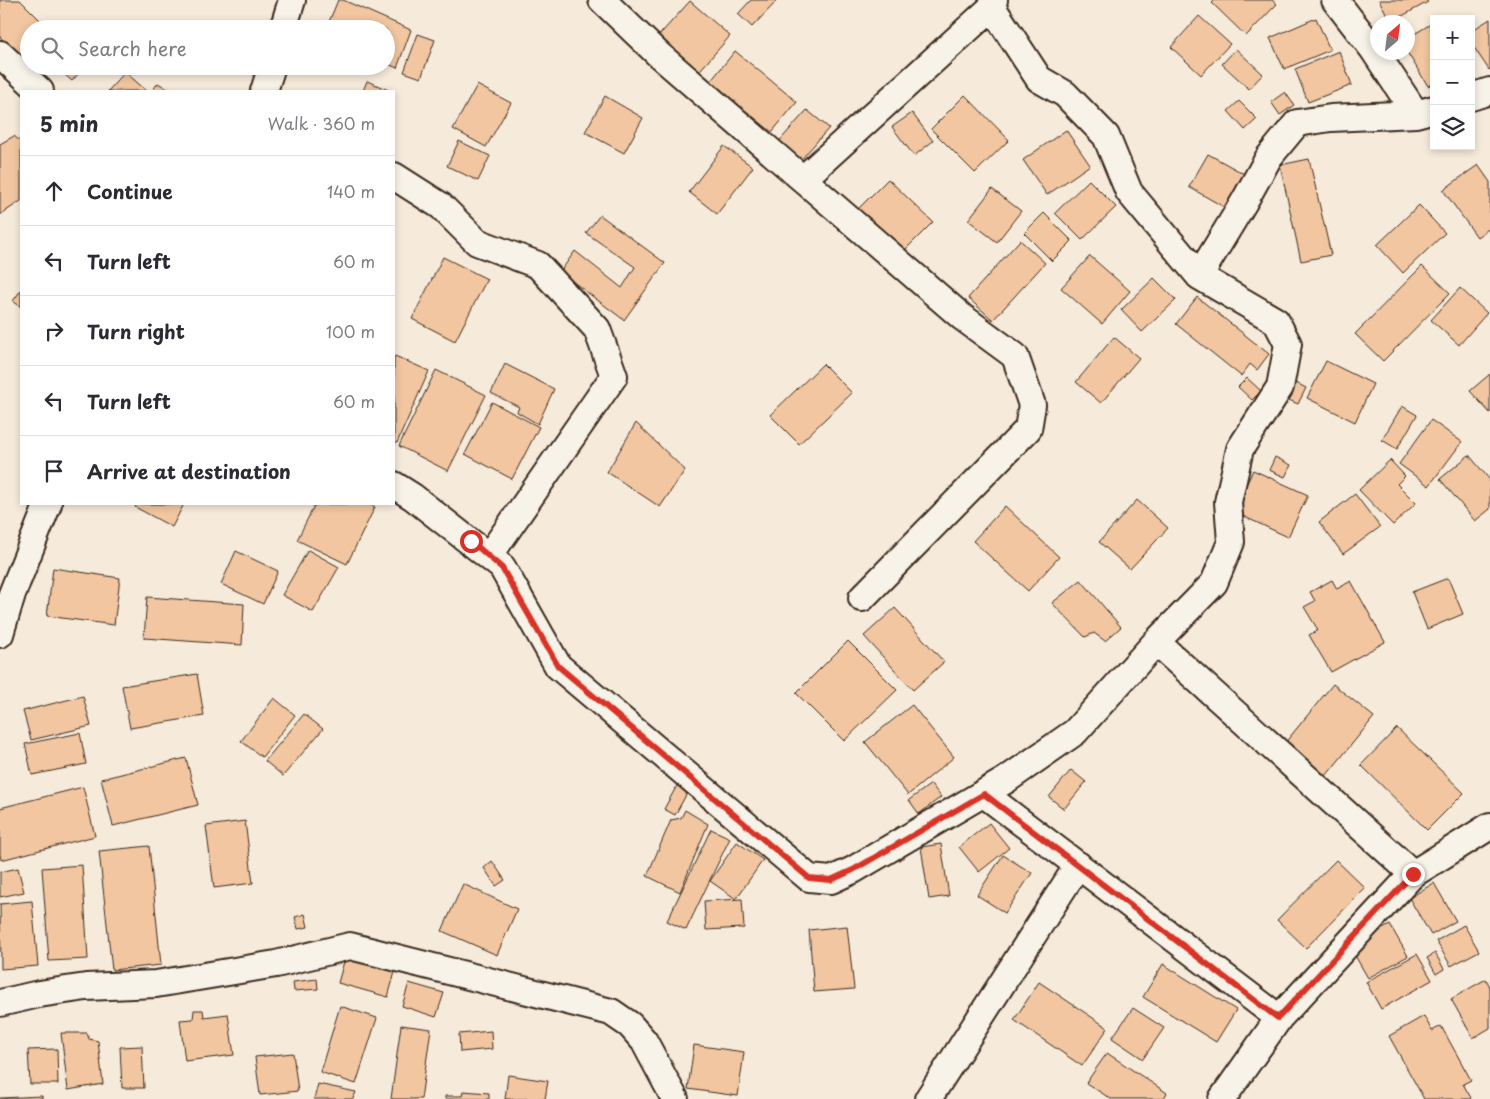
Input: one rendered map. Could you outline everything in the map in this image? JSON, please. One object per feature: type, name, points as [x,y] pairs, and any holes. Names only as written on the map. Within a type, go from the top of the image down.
[{"type":"street","points":[[286,20],[292,0]]},
{"type":"street","points":[[602,0],[658,54],[962,317],[1015,356],[1032,405],[1028,429],[862,598]]},
{"type":"street","points":[[1335,0],[1373,50],[1425,112]]},
{"type":"street","points":[[395,486],[414,496],[502,568],[558,666],[809,878],[831,880],[853,870],[984,794],[1075,732],[1156,642],[1214,583],[1231,542],[1228,502],[1240,449],[1280,387],[1288,344],[1276,320],[1199,276],[1129,192],[1106,136],[1064,94],[1039,79],[993,4],[803,179]]},
{"type":"street","points":[[0,54],[20,72]]},
{"type":"street","points":[[23,75],[39,90]]},
{"type":"street","points":[[264,90],[269,75]]},
{"type":"street","points":[[1475,96],[1490,91]]},
{"type":"street","points":[[1199,276],[1244,202],[1269,156],[1297,123],[1332,118],[1425,112]]},
{"type":"street","points":[[395,177],[441,206],[477,242],[538,264],[597,329],[614,376],[489,556]]},
{"type":"street","points":[[0,634],[12,594],[48,505]]},
{"type":"street","points":[[1156,642],[1413,874]]},
{"type":"street","points":[[984,794],[1278,1018]]},
{"type":"street","points":[[1222,1099],[1278,1018],[1413,874],[1490,826]]},
{"type":"street","points":[[928,1099],[1078,865]]},
{"type":"street","points":[[0,1004],[39,994],[86,987],[156,984],[175,981],[276,964],[350,946],[612,1012],[630,1025],[644,1041],[675,1099]]},
{"type":"building","points":[[0,0],[20,0],[40,20],[20,20],[20,57],[0,37]]},
{"type":"building","points":[[338,0],[343,0],[388,20],[330,20]]},
{"type":"building","points":[[751,0],[774,0],[776,2],[752,27],[738,14]]},
{"type":"building","points":[[1215,0],[1272,0],[1277,4],[1246,36],[1212,3]]},
{"type":"building","points":[[1379,0],[1426,0],[1428,2],[1404,15],[1387,15]]},
{"type":"building","points":[[690,1],[730,36],[695,76],[654,41]]},
{"type":"building","points":[[1199,16],[1230,44],[1201,75],[1171,47]]},
{"type":"building","points":[[1316,18],[1330,50],[1284,69],[1270,38]]},
{"type":"building","points":[[1490,19],[1489,70],[1475,49],[1475,28]]},
{"type":"building","points":[[395,23],[411,30],[397,68],[395,67]]},
{"type":"building","points":[[1430,24],[1430,85],[1428,86],[1412,60],[1415,60],[1415,34]]},
{"type":"building","points":[[418,34],[435,40],[421,78],[404,72]]},
{"type":"building","points":[[1236,49],[1263,74],[1249,89],[1222,64]]},
{"type":"building","points":[[735,51],[797,102],[772,132],[710,82]]},
{"type":"building","points":[[1339,51],[1352,85],[1308,102],[1295,69]]},
{"type":"building","points":[[65,75],[77,75],[72,81]]},
{"type":"building","points":[[122,75],[128,75],[146,90],[109,90]]},
{"type":"building","points":[[367,81],[389,90],[363,90]]},
{"type":"building","points":[[158,83],[169,90],[153,90]]},
{"type":"building","points":[[477,85],[511,103],[486,147],[453,129]]},
{"type":"building","points":[[1285,92],[1294,105],[1280,115],[1271,102]]},
{"type":"building","points":[[965,95],[1009,140],[975,173],[931,129]]},
{"type":"building","points":[[605,96],[643,118],[624,153],[585,132]]},
{"type":"building","points":[[1239,101],[1257,119],[1245,130],[1228,111]]},
{"type":"building","points":[[807,110],[829,128],[797,164],[775,146]]},
{"type":"building","points":[[912,113],[933,141],[914,156],[892,127]]},
{"type":"building","points":[[1066,130],[1090,165],[1047,195],[1023,160]]},
{"type":"building","points":[[14,136],[20,141],[20,202],[0,215],[0,144]]},
{"type":"building","points":[[459,141],[490,156],[478,181],[447,166]]},
{"type":"building","points":[[724,146],[753,167],[717,214],[689,192]]},
{"type":"building","points":[[1208,154],[1248,176],[1229,210],[1189,187]]},
{"type":"building","points":[[1309,159],[1331,255],[1301,261],[1280,165]]},
{"type":"building","points":[[1478,165],[1490,182],[1490,228],[1477,237],[1443,190]]},
{"type":"building","points":[[888,179],[933,222],[899,256],[854,213]]},
{"type":"building","points":[[1089,180],[1116,207],[1082,240],[1055,213]]},
{"type":"building","points":[[992,189],[1021,211],[997,242],[968,220]]},
{"type":"building","points":[[1419,205],[1445,233],[1403,273],[1377,245]]},
{"type":"building","points":[[1044,213],[1072,241],[1052,261],[1024,233]]},
{"type":"building","points":[[600,215],[665,263],[624,320],[560,272],[575,251],[622,288],[635,267],[586,233]]},
{"type":"building","points":[[1020,240],[1045,263],[993,320],[968,298]]},
{"type":"building","points":[[1090,256],[1130,291],[1102,324],[1061,288]]},
{"type":"building","points":[[443,257],[487,279],[455,341],[412,319]]},
{"type":"building","points":[[1422,266],[1450,293],[1383,361],[1355,334]]},
{"type":"building","points":[[1154,278],[1176,300],[1142,332],[1121,310]]},
{"type":"building","points":[[1460,288],[1487,313],[1459,345],[1431,320]]},
{"type":"building","points":[[20,291],[20,306],[13,301]]},
{"type":"building","points":[[1197,297],[1269,354],[1257,370],[1250,364],[1241,376],[1176,324]]},
{"type":"building","points":[[1114,337],[1139,358],[1101,403],[1076,382]]},
{"type":"building","points":[[395,356],[429,371],[397,443],[395,442]]},
{"type":"building","points":[[1326,361],[1373,384],[1355,422],[1307,398]]},
{"type":"building","points":[[505,364],[554,389],[538,424],[517,412],[519,407],[491,393]]},
{"type":"building","points":[[823,364],[852,393],[799,444],[770,415]]},
{"type":"building","points":[[436,370],[486,395],[448,471],[399,446]]},
{"type":"building","points":[[1490,374],[1490,413],[1470,391]]},
{"type":"building","points":[[1247,378],[1261,391],[1252,400],[1238,387]]},
{"type":"building","points":[[1290,380],[1306,388],[1298,404],[1282,397]]},
{"type":"building","points":[[492,402],[539,427],[512,479],[465,454]]},
{"type":"building","points":[[1402,406],[1417,415],[1397,449],[1382,440]]},
{"type":"building","points":[[1431,420],[1462,442],[1429,486],[1399,464]]},
{"type":"building","points":[[636,423],[685,470],[660,507],[607,472]]},
{"type":"building","points":[[1469,455],[1490,480],[1490,509],[1475,521],[1440,479]]},
{"type":"building","points":[[1275,457],[1291,465],[1285,477],[1269,470]]},
{"type":"building","points":[[1390,460],[1405,476],[1397,484],[1416,503],[1393,525],[1359,490]]},
{"type":"building","points":[[1253,470],[1308,495],[1288,537],[1234,512]]},
{"type":"building","points":[[1355,494],[1380,527],[1343,554],[1319,522]]},
{"type":"building","points":[[1137,500],[1168,528],[1130,569],[1099,542]]},
{"type":"building","points":[[136,505],[183,505],[172,527],[135,507]]},
{"type":"building","points":[[314,505],[371,505],[375,507],[347,564],[297,540]]},
{"type":"building","points":[[1005,506],[1059,557],[1028,591],[973,541]]},
{"type":"building","points":[[308,550],[339,567],[313,612],[282,595]]},
{"type":"building","points":[[236,551],[278,571],[263,604],[221,584]]},
{"type":"building","points":[[53,568],[120,578],[114,625],[47,616]]},
{"type":"building","points":[[1448,578],[1463,614],[1427,629],[1412,592]]},
{"type":"building","points":[[1081,580],[1121,627],[1105,641],[1094,633],[1085,637],[1052,603]]},
{"type":"building","points":[[1332,580],[1337,589],[1351,581],[1385,642],[1331,672],[1309,635],[1318,630],[1304,607],[1315,601],[1310,592]]},
{"type":"building","points":[[147,597],[244,604],[242,645],[144,638]]},
{"type":"building","points":[[895,608],[944,662],[913,690],[864,636]]},
{"type":"building","points":[[848,641],[897,690],[844,741],[796,693]]},
{"type":"building","points":[[197,674],[204,716],[130,728],[122,686]]},
{"type":"building","points":[[1333,684],[1374,717],[1321,782],[1280,749]]},
{"type":"building","points":[[83,696],[91,726],[31,740],[23,711]]},
{"type":"building","points":[[274,698],[295,715],[262,757],[241,741]]},
{"type":"building","points":[[912,705],[954,757],[908,795],[865,742]]},
{"type":"building","points":[[304,714],[323,729],[283,776],[265,761]]},
{"type":"building","points":[[1397,728],[1464,793],[1427,830],[1361,765]]},
{"type":"building","points":[[80,733],[86,764],[32,775],[25,744]]},
{"type":"building","points":[[186,758],[198,805],[113,826],[101,779]]},
{"type":"building","points":[[1071,770],[1086,782],[1064,809],[1049,797]]},
{"type":"building","points":[[680,780],[691,786],[675,815],[664,809]]},
{"type":"building","points":[[931,784],[941,797],[919,814],[909,800]]},
{"type":"building","points":[[83,787],[95,836],[1,860],[0,808]]},
{"type":"building","points":[[685,810],[708,824],[680,892],[647,876],[671,820],[681,818]]},
{"type":"building","points":[[245,821],[253,883],[214,888],[206,826]]},
{"type":"building","points":[[989,823],[1009,848],[979,872],[959,847]]},
{"type":"building","points":[[711,829],[730,838],[686,930],[667,921]]},
{"type":"building","points":[[737,842],[763,860],[736,899],[710,881]]},
{"type":"building","points":[[941,844],[949,896],[929,899],[921,847]]},
{"type":"building","points":[[149,846],[161,965],[112,970],[99,851]]},
{"type":"building","points":[[1003,855],[1032,873],[1005,913],[977,895]]},
{"type":"building","points":[[1336,860],[1365,888],[1306,948],[1277,920]]},
{"type":"building","points":[[492,861],[505,880],[496,886],[484,868]]},
{"type":"building","points":[[82,865],[88,959],[49,961],[42,868]]},
{"type":"building","points":[[18,868],[24,892],[0,897],[0,872]]},
{"type":"building","points":[[1434,883],[1456,921],[1431,935],[1409,898]]},
{"type":"building","points":[[463,884],[517,909],[497,955],[442,931]]},
{"type":"building","points":[[742,899],[744,928],[706,930],[704,901]]},
{"type":"building","points":[[32,901],[38,966],[1,969],[0,904]]},
{"type":"building","points":[[305,914],[308,927],[298,929],[295,917]]},
{"type":"building","points":[[1390,925],[1408,956],[1368,978],[1350,947]]},
{"type":"building","points":[[1464,925],[1479,951],[1451,966],[1436,941]]},
{"type":"building","points":[[847,926],[854,989],[814,992],[809,930]]},
{"type":"building","points":[[1435,953],[1444,969],[1436,974],[1427,958]]},
{"type":"building","points":[[1417,954],[1432,980],[1381,1009],[1366,982]]},
{"type":"building","points":[[345,958],[395,972],[388,997],[338,983]]},
{"type":"building","points":[[1163,964],[1236,1010],[1216,1042],[1143,997]]},
{"type":"building","points":[[317,979],[318,989],[294,991],[293,982]]},
{"type":"building","points":[[1486,979],[1490,987],[1490,1028],[1473,1038],[1451,999]]},
{"type":"building","points":[[1039,982],[1108,1028],[1082,1066],[1014,1020]]},
{"type":"building","points":[[409,983],[444,993],[436,1017],[402,1006]]},
{"type":"building","points":[[340,1006],[377,1018],[356,1084],[320,1072]]},
{"type":"building","points":[[1133,1008],[1164,1028],[1143,1059],[1112,1038]]},
{"type":"building","points":[[194,1010],[203,1010],[204,1017],[228,1014],[234,1055],[185,1061],[180,1020],[193,1019]]},
{"type":"building","points":[[1424,1016],[1432,1031],[1441,1026],[1471,1080],[1463,1084],[1470,1099],[1424,1099],[1389,1036]]},
{"type":"building","points":[[401,1025],[431,1029],[421,1099],[391,1099]]},
{"type":"building","points":[[491,1031],[492,1049],[460,1052],[459,1034]]},
{"type":"building","points":[[61,1033],[87,1033],[89,1039],[98,1041],[103,1084],[68,1090]]},
{"type":"building","points":[[694,1045],[744,1052],[738,1096],[688,1089]]},
{"type":"building","points":[[142,1046],[144,1088],[122,1088],[120,1047]]},
{"type":"building","points":[[57,1049],[58,1084],[30,1084],[28,1050]]},
{"type":"building","points":[[293,1053],[298,1091],[260,1095],[255,1057]]},
{"type":"building","points":[[1107,1053],[1167,1093],[1163,1099],[1111,1099],[1086,1083]]},
{"type":"building","points":[[508,1075],[548,1081],[545,1099],[505,1099]]},
{"type":"building","points":[[318,1084],[356,1092],[353,1099],[314,1099]]},
{"type":"building","points":[[463,1091],[489,1093],[489,1099],[445,1099],[445,1096],[462,1096]]},
{"type":"building","points":[[42,1096],[42,1099],[0,1099],[0,1098]]},
{"type":"route","points":[[471,541],[502,568],[558,666],[809,878],[831,880],[853,870],[984,794],[1278,1018],[1413,874]]}]
